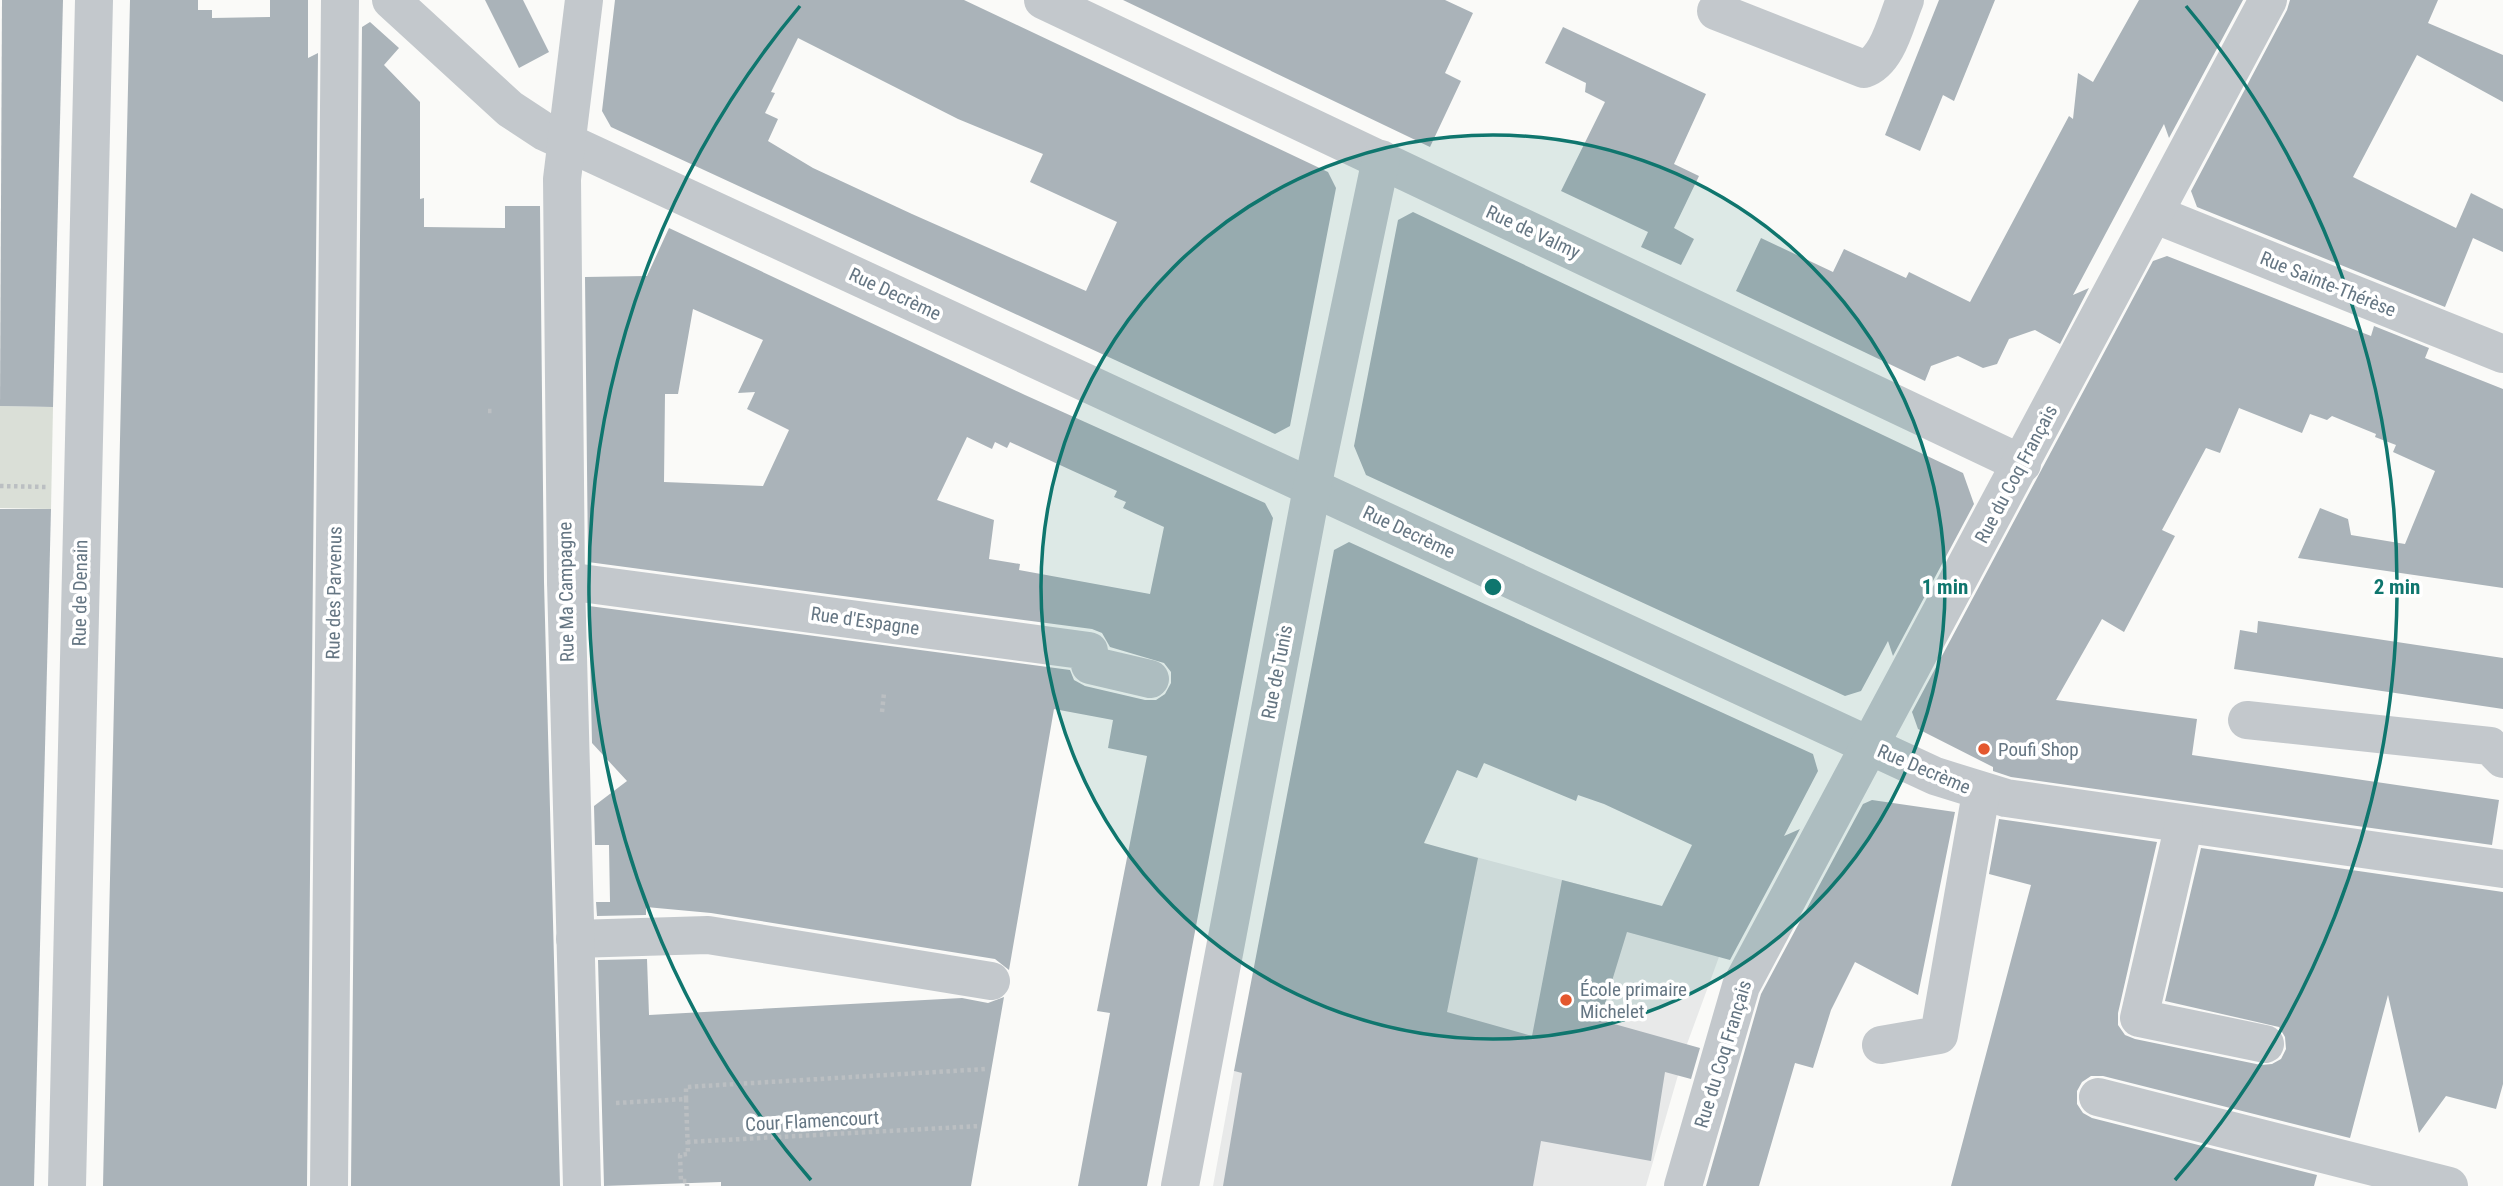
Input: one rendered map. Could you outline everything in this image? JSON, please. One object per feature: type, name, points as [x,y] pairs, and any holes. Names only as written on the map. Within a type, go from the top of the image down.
[{"type":"street","name":"Rue de Denain","points":[[67,1186],[94,0]]},
{"type":"street","name":"Rue des Parvenus","points":[[329,1186],[340,0]]},
{"type":"street","name":"Rue Decrème","points":[[391,0],[510,109],[545,132],[1935,776],[1981,793],[2503,869]]},
{"type":"street","name":"Rue Ma Campagne","points":[[583,1186],[566,582],[562,179],[584,0]]},
{"type":"street","name":"Rue de Valmy","points":[[1043,0],[2022,464]]},
{"type":"street","points":[[1716,11],[1864,69],[1871,66],[1884,52],[1905,0]]},
{"type":"street","name":"Rue du Coq Français","points":[[1682,1186],[1737,995],[2268,0]]},
{"type":"street","name":"Rue de Tunis","points":[[1180,1186],[1312,488],[1381,159]]},
{"type":"street","name":"Rue Sainte-Thérèse","points":[[2154,214],[2502,350]]},
{"type":"street","name":"Rue d'Espagne","points":[[566,582],[1089,651],[1090,665],[1150,678]]},
{"type":"street","points":[[2247,720],[2490,746],[2503,759]]},
{"type":"street","points":[[1881,1045],[1938,1035],[1981,793]]},
{"type":"street","points":[[2184,824],[2139,1018],[2265,1044]]},
{"type":"street","points":[[575,939],[708,934],[991,981]]},
{"type":"street","points":[[2098,1097],[2338,1172],[2449,1186]]},
{"type":"path","points":[[488,411],[495,411]]},
{"type":"path","points":[[882,712],[884,693]]},
{"type":"path","points":[[687,1186],[687,1181],[681,1181],[680,1154],[688,1154],[686,1087],[986,1069]]},
{"type":"path","points":[[580,1105],[686,1099]]},
{"type":"path","name":"Cour Flamencourt","points":[[687,1142],[980,1126]]},
{"type":"shaded area","points":[[0,406],[53,407],[51,509],[0,508]]},
{"type":"shaded area","name":"École primaire Michelet","points":[[1457,852],[1735,926],[1719,957],[1687,1044],[1646,1186],[1213,1186],[1234,1071],[1410,1103]]},
{"type":"building","points":[[2,0],[63,0],[53,407],[0,406]]},
{"type":"building","points":[[130,0],[198,0],[198,10],[212,10],[212,18],[270,17],[270,0],[308,0],[308,58],[318,53],[307,1186],[103,1186]]},
{"type":"building","points":[[485,0],[523,0],[549,52],[519,68]]},
{"type":"building","points":[[615,0],[964,0],[1328,172],[1336,188],[1290,426],[1275,434],[611,127],[602,111]],"holes":[[[798,38],[958,119],[1043,154],[1030,182],[1117,222],[1086,291],[813,168],[768,141],[778,119],[765,113],[775,93],[771,92]]]},
{"type":"building","points":[[1123,0],[1445,0],[1473,13],[1445,73],[1461,81],[1430,147]]},
{"type":"building","points":[[1939,0],[1995,0],[1954,101],[1943,95],[1920,151],[1885,135]]},
{"type":"building","points":[[2139,0],[2243,0],[2169,138],[2164,124],[2073,295],[2089,288],[2060,344],[2035,330],[2009,339],[1997,364],[1983,368],[1958,356],[1931,366],[1925,381],[1736,291],[1761,238],[1833,272],[1844,249],[1906,278],[1909,272],[1970,302],[2069,116],[2073,119],[2078,73],[2093,82]]},
{"type":"building","points":[[2290,0],[2438,0],[2428,23],[2503,55],[2503,102],[2417,55],[2353,177],[2456,228],[2471,193],[2503,209],[2503,252],[2473,238],[2445,307],[2197,207],[2191,191]]},
{"type":"building","points":[[370,22],[399,48],[384,65],[420,102],[420,199],[424,198],[424,227],[505,228],[505,206],[540,206],[544,582],[560,1186],[351,1186],[362,27]]},
{"type":"building","points":[[1563,27],[1706,94],[1674,164],[1699,176],[1674,228],[1694,239],[1681,265],[1641,247],[1648,232],[1561,191],[1605,102],[1585,92],[1586,83],[1545,63]]},
{"type":"building","points":[[1413,212],[1963,473],[1974,504],[1893,656],[1888,641],[1861,691],[1845,696],[1366,475],[1354,446],[1398,220]]},
{"type":"building","points":[[669,228],[1025,395],[1265,503],[1273,518],[1147,1186],[1078,1186],[1110,1013],[1097,1011],[1147,756],[1108,748],[1113,720],[1054,709],[1009,970],[995,959],[711,913],[646,907],[646,915],[597,916],[596,902],[610,902],[609,845],[595,845],[594,806],[627,781],[592,743],[589,606],[1070,670],[1074,680],[1085,686],[1145,700],[1156,700],[1165,694],[1171,683],[1171,672],[1164,663],[1110,647],[1102,633],[1092,629],[588,562],[585,277],[647,276]],"holes":[[[693,309],[763,340],[738,393],[755,392],[747,409],[789,430],[763,486],[664,482],[665,394],[678,394]],[[967,437],[992,449],[995,442],[1007,448],[1010,442],[1117,491],[1114,497],[1126,502],[1123,508],[1164,527],[1150,594],[1019,570],[1020,564],[989,559],[994,520],[937,500]]]},
{"type":"building","points":[[2167,256],[2371,336],[2374,326],[2429,348],[2425,358],[2503,389],[2503,588],[2298,558],[2320,508],[2348,519],[2351,535],[2405,544],[2435,471],[2393,452],[2396,445],[2375,437],[2376,434],[2332,416],[2327,420],[2310,414],[2302,433],[2239,408],[2220,453],[2206,448],[2162,530],[2175,536],[2124,632],[2102,619],[2056,700],[2197,719],[2192,755],[2499,800],[2492,845],[2011,777],[1993,771],[1993,767],[1918,729],[1912,712],[2153,261]]},
{"type":"building","points":[[0,509],[51,509],[34,1186],[0,1186]]},
{"type":"building","points":[[1349,542],[1813,754],[1818,771],[1784,836],[1800,829],[1730,960],[1627,932],[1600,1020],[1700,1048],[1691,1079],[1665,1072],[1651,1161],[1541,1141],[1533,1186],[1223,1186],[1242,1073],[1234,1071],[1334,550]],"holes":[[[1484,763],[1576,801],[1578,795],[1604,804],[1692,845],[1662,906],[1562,880],[1532,1036],[1447,1012],[1478,858],[1424,843],[1457,770],[1477,778]]]},
{"type":"building","points":[[2258,621],[2503,658],[2503,709],[2234,669],[2240,630],[2257,633]]},
{"type":"building","points":[[1872,800],[1955,812],[1918,995],[1855,962],[1831,1010],[1813,1068],[1795,1063],[1759,1186],[1706,1186],[1761,994],[1863,804]]},
{"type":"building","points":[[1999,819],[2157,842],[2118,1013],[2118,1025],[2125,1035],[2135,1039],[2261,1065],[2272,1064],[2281,1059],[2286,1049],[2285,1037],[2279,1027],[2165,1001],[2201,848],[2503,892],[2503,1084],[2496,1109],[2446,1096],[2419,1133],[2388,995],[2350,1138],[2103,1076],[2091,1076],[2082,1082],[2077,1091],[2077,1104],[2083,1113],[2092,1118],[2317,1175],[2314,1186],[1951,1186],[2031,885],[1989,874]]},
{"type":"building","points":[[647,959],[649,1015],[962,998],[988,1003],[1004,997],[971,1186],[721,1186],[721,1182],[604,1186],[598,960]]},
{"type":"place","name":"Poufi Shop","points":[[1984,749]]},
{"type":"place","name":"École primaire Michelet","points":[[1566,1000]]}]
